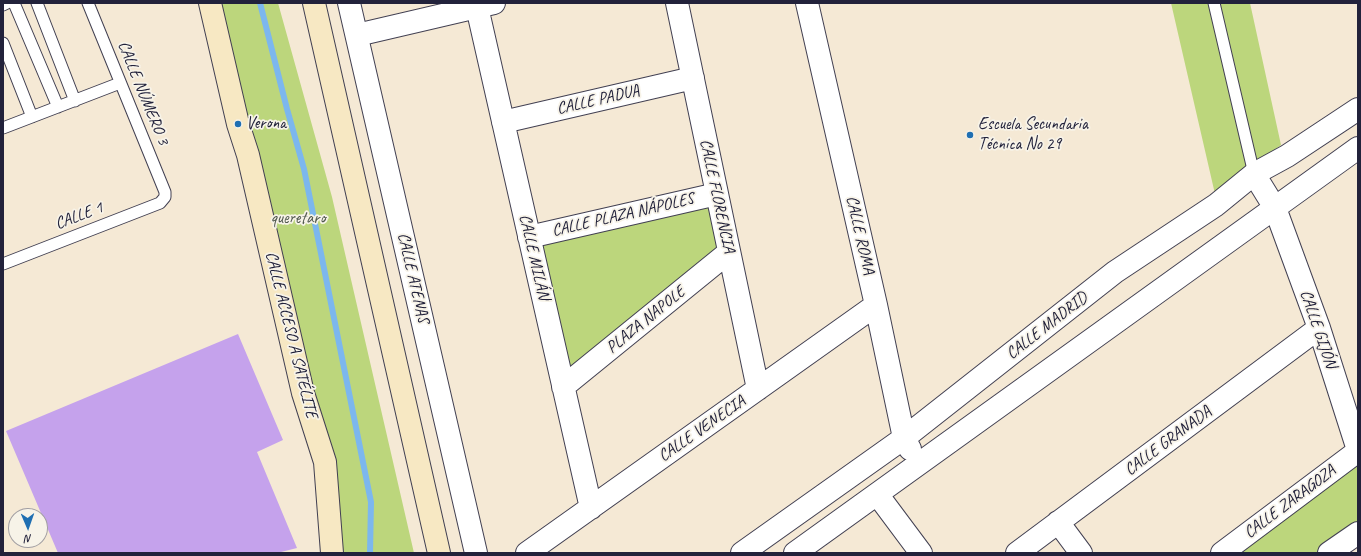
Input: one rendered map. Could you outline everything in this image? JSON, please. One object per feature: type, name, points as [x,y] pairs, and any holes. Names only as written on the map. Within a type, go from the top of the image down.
[{"type":"main road","name":"CALLE ACCESO A SATÉLITE","points":[[210,3],[238,124],[248,156],[303,393],[325,462],[332,553]]},
{"type":"main road","points":[[314,3],[440,553]]},
{"type":"street","name":"CALLE ATENAS","points":[[349,3],[476,553]]},
{"type":"street","name":"CALLE FLORENCIA","points":[[677,3],[758,389]]},
{"type":"street","name":"CALLE ROMA","points":[[807,3],[876,305],[904,438],[918,464]]},
{"type":"street","points":[[357,35],[485,5]]},
{"type":"street","name":"CALLE MILÁN","points":[[485,5],[503,122],[591,508]]},
{"type":"street","name":"CALLE PADUA","points":[[503,122],[693,78]]},
{"type":"street","name":"CALLE MADRID","points":[[742,553],[904,438],[1115,272],[1216,205],[1254,174],[1287,156],[1358,109]]},
{"type":"street","name":"CALLE MADRID","points":[[795,553],[1358,148]]},
{"type":"street","name":"CALLE GIJÓN","points":[[1254,174],[1275,208],[1319,328],[1358,450]]},
{"type":"street","name":"CALLE PLAZA NÁPOLES","points":[[529,236],[717,194]]},
{"type":"street","name":"PLAZA NAPOLE","points":[[563,387],[729,252]]},
{"type":"street","name":"CALLE VENECIA","points":[[528,553],[876,305]]},
{"type":"street","name":"CALLE GRANADA","points":[[1016,553],[1319,328]]},
{"type":"street","name":"CALLE ZARAGOZA","points":[[1222,553],[1358,450]]},
{"type":"street","points":[[877,494],[921,553]]},
{"type":"street","points":[[1058,522],[1081,553]]},
{"type":"street","points":[[1329,553],[1358,533]]},
{"type":"lane","points":[[3,5],[7,3]]},
{"type":"lane","points":[[14,3],[58,107]]},
{"type":"lane","points":[[37,3],[75,101]]},
{"type":"lane","name":"CALLE NÚMERO 3","points":[[88,3],[165,192],[165,197]]},
{"type":"lane","points":[[1214,3],[1254,174]]},
{"type":"lane","points":[[3,44],[32,117]]},
{"type":"lane","points":[[3,128],[120,83]]},
{"type":"lane","name":"CALLE 1","points":[[3,264],[160,203],[165,197]]},
{"type":"green space","name":"queretaro","points":[[210,3],[278,3],[332,197],[414,553],[326,553],[330,524]]},
{"type":"green space","points":[[1171,3],[1250,3],[1281,145],[1215,194]]},
{"type":"green space","points":[[717,194],[729,252],[563,387],[529,237]]},
{"type":"green space","points":[[1358,456],[1358,530],[1325,553],[1223,553]]},
{"type":"building","points":[[238,334],[283,440],[257,452],[297,548],[277,553],[58,553],[48,530],[48,508],[39,508],[6,431]]},
{"type":"waterway","points":[[260,3],[304,169],[371,502],[370,553]]},
{"type":"place","name":"Verona","points":[[238,124]]},
{"type":"place","name":"Escuela Secundaria Técnica No 29","points":[[970,135]]}]
